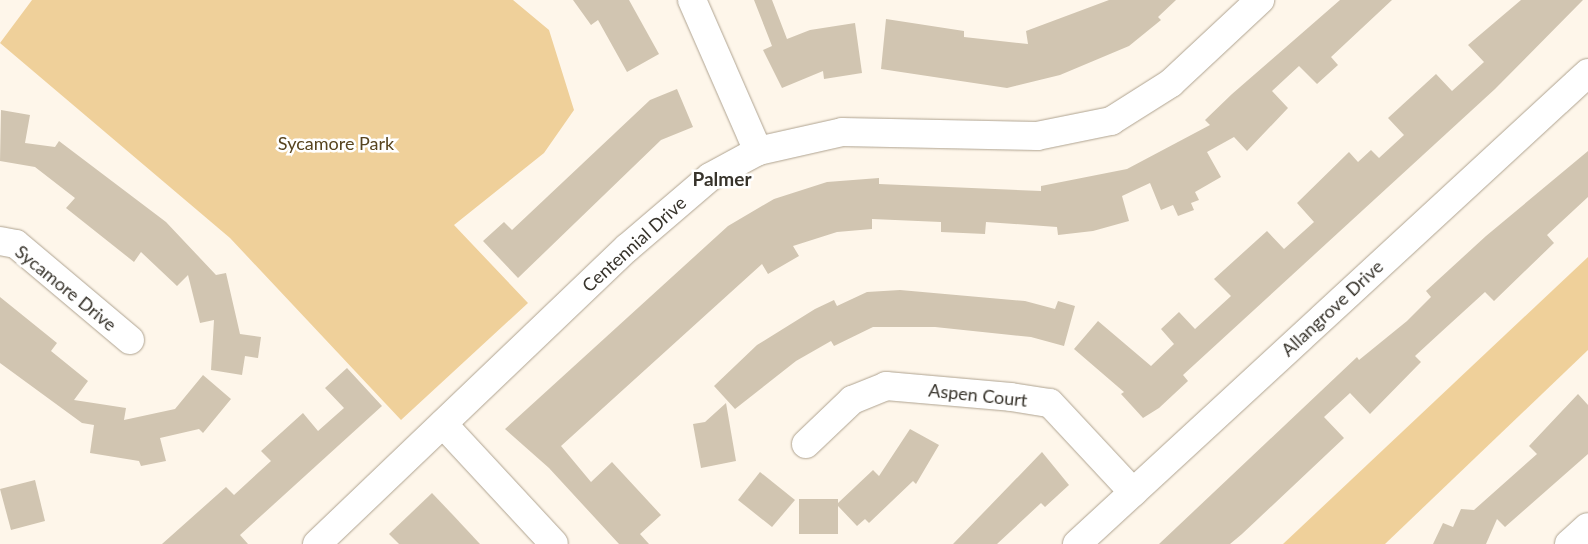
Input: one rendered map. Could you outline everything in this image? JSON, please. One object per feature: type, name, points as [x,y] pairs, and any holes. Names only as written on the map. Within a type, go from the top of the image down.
[{"type":"street","points":[[692,0],[758,151]]},
{"type":"street","name":"Centennial Drive","points":[[317,544],[626,248],[710,177],[758,151],[842,132],[1037,136],[1111,121],[1171,83],[1260,0]]},
{"type":"street","name":"Allangrove Drive","points":[[1077,544],[1588,73]]},
{"type":"street","name":"Sycamore Drive","points":[[0,241],[16,244],[130,340]]},
{"type":"street","name":"Aspen Court","points":[[806,444],[852,400],[886,386],[1011,397],[1050,403],[1133,492]]},
{"type":"street","points":[[443,424],[554,544]]},
{"type":"street","points":[[1569,544],[1588,527]]},
{"type":"green space","name":"Sycamore Park","points":[[32,0],[513,0],[549,30],[574,110],[544,153],[454,225],[528,303],[401,420],[230,238],[0,43]]},
{"type":"green space","points":[[1588,257],[1588,350],[1385,544],[1283,544]]},
{"type":"building","points":[[573,0],[629,0],[659,54],[627,72],[598,20],[591,25]]},
{"type":"building","points":[[754,0],[772,0],[787,39],[810,30],[855,23],[862,73],[824,79],[823,71],[782,88],[763,50],[772,46]]},
{"type":"building","points":[[1109,0],[1176,0],[1158,17],[1161,20],[1129,46],[1060,75],[1007,88],[881,69],[886,19],[964,31],[964,37],[1028,44],[1026,31]]},
{"type":"building","points":[[1340,0],[1392,0],[1331,57],[1338,65],[1317,84],[1299,66],[1272,91],[1288,108],[1247,151],[1234,137],[1207,152],[1221,177],[1195,192],[1199,200],[1191,203],[1194,210],[1178,216],[1173,205],[1161,210],[1150,183],[1122,196],[1129,221],[1093,231],[1058,235],[1057,227],[986,222],[985,234],[941,232],[941,222],[872,219],[872,229],[837,232],[793,246],[799,256],[768,274],[762,264],[561,446],[591,482],[612,462],[661,515],[640,534],[649,544],[619,544],[549,468],[505,429],[728,226],[774,199],[827,182],[879,178],[879,184],[1041,191],[1041,186],[1127,169],[1210,125],[1205,120],[1232,94]]},
{"type":"building","points":[[1521,0],[1583,0],[1495,89],[1183,375],[1188,381],[1159,408],[1143,418],[1121,394],[1124,392],[1074,349],[1098,321],[1151,366],[1174,344],[1161,329],[1179,312],[1195,329],[1231,296],[1214,279],[1267,231],[1284,249],[1314,222],[1297,203],[1349,152],[1358,162],[1371,150],[1379,158],[1404,135],[1388,118],[1436,74],[1452,91],[1484,62],[1468,45]]},
{"type":"building","points":[[677,89],[693,127],[661,140],[518,278],[483,241],[504,222],[512,230],[650,100]]},
{"type":"building","points":[[1,110],[30,115],[25,143],[55,147],[59,141],[166,222],[216,275],[226,273],[240,334],[261,337],[258,358],[245,356],[242,375],[211,370],[214,320],[200,323],[188,275],[177,286],[141,252],[134,262],[66,208],[75,198],[35,167],[0,161]]},
{"type":"building","points":[[1588,151],[1588,197],[1547,235],[1554,243],[1494,301],[1485,292],[1415,356],[1421,362],[1370,414],[1350,393],[1324,417],[1344,438],[1242,534],[1230,544],[1159,544],[1357,357],[1359,360],[1407,321],[1431,297],[1426,291],[1486,236]]},
{"type":"building","points":[[900,290],[1025,301],[1055,309],[1058,301],[1075,306],[1064,346],[1031,337],[935,327],[873,327],[834,346],[831,341],[796,361],[735,409],[714,386],[757,345],[815,309],[834,300],[837,306],[867,292]]},
{"type":"building","points":[[0,297],[57,343],[51,351],[88,381],[74,400],[126,408],[124,420],[175,409],[203,375],[231,399],[203,433],[199,429],[160,438],[166,461],[141,466],[139,461],[90,453],[94,425],[82,423],[0,363]]},
{"type":"building","points":[[347,368],[382,406],[240,535],[248,544],[162,544],[226,487],[234,495],[271,461],[261,451],[303,413],[318,431],[344,408],[325,388]]},
{"type":"building","points":[[1578,394],[1588,405],[1588,454],[1505,527],[1497,519],[1486,544],[1433,544],[1443,523],[1453,527],[1461,509],[1474,510],[1537,454],[1529,446]]},
{"type":"building","points":[[726,403],[736,461],[701,468],[693,424],[705,422]]},
{"type":"building","points":[[910,429],[939,445],[916,484],[913,481],[869,523],[865,519],[857,526],[838,506],[838,534],[799,534],[799,499],[838,499],[838,503],[873,470],[879,476]]},
{"type":"building","points":[[1042,452],[1069,485],[1045,507],[1041,503],[997,544],[953,544]]},
{"type":"building","points":[[760,472],[795,500],[772,527],[738,500]]},
{"type":"building","points":[[35,480],[45,521],[11,530],[0,489]]},
{"type":"building","points":[[432,493],[480,544],[399,544],[389,534]]},
{"type":"district","name":"Palmer","points":[[722,179]]}]
